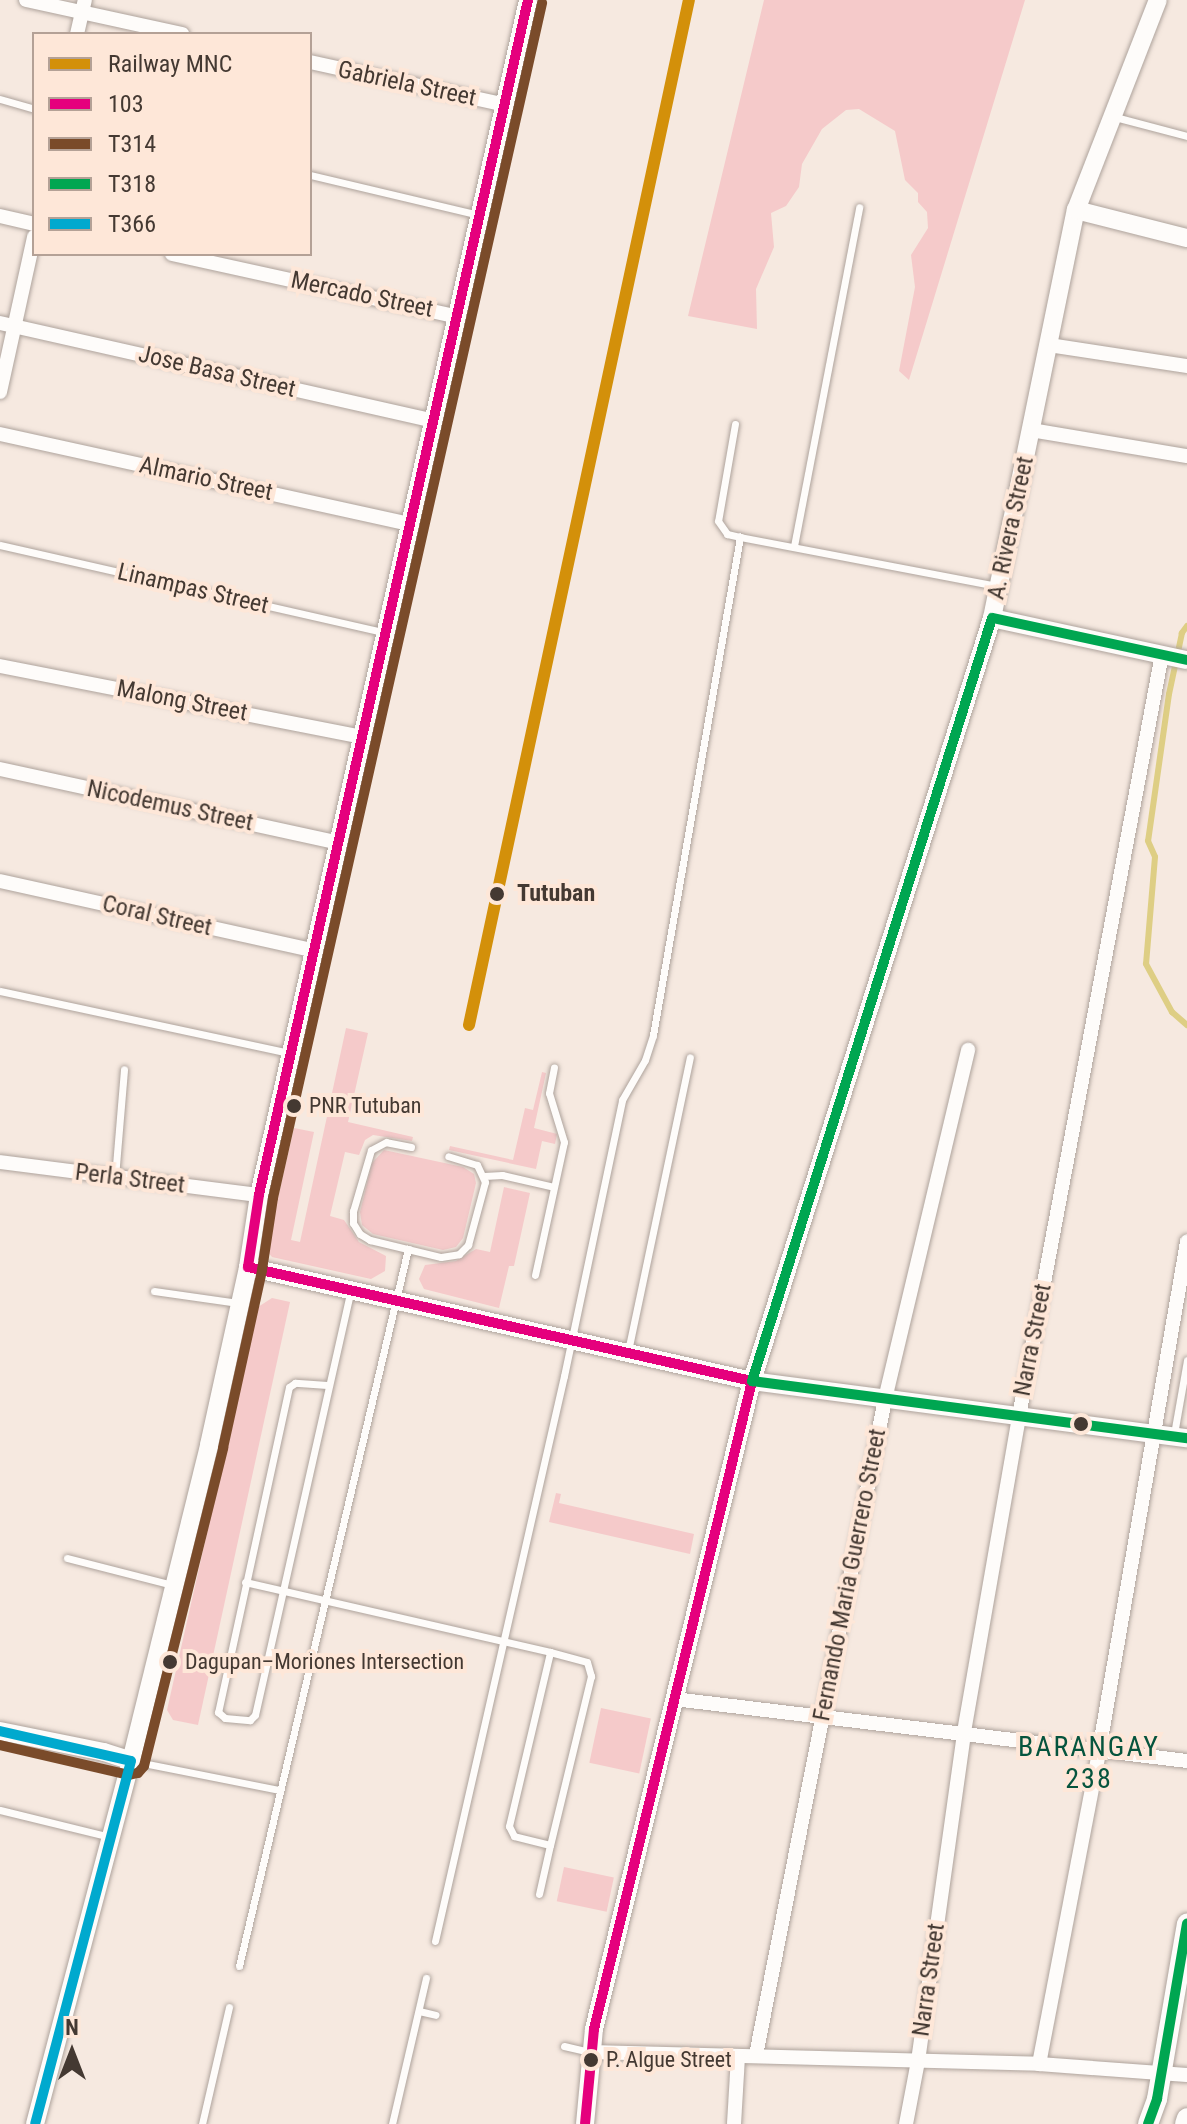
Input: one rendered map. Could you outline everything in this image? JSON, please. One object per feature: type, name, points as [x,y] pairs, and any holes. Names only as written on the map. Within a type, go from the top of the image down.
[{"type":"main road","points":[[1148,2124],[1161,2074],[1187,1924]]},
{"type":"main road","points":[[1185,2124],[1187,2118]]},
{"type":"street","points":[[26,0],[83,6],[175,32]]},
{"type":"street","points":[[35,2124],[131,1761],[240,1303],[259,1195],[528,0]]},
{"type":"street","name":"A. Rivera Street","points":[[585,2124],[590,2052],[752,1381],[992,618],[1076,210],[1158,0]]},
{"type":"street","points":[[77,32],[83,6]]},
{"type":"street","name":"Gabriela Street","points":[[312,62],[505,105]]},
{"type":"street","points":[[1076,210],[1187,238]]},
{"type":"street","points":[[0,216],[32,224]]},
{"type":"street","points":[[0,392],[7,324],[32,243]]},
{"type":"street","name":"Mercado Street","points":[[181,256],[458,317]]},
{"type":"street","name":"Jose Basa Street","points":[[7,324],[435,421]]},
{"type":"street","points":[[1049,345],[1187,366]]},
{"type":"street","points":[[1031,430],[1187,456]]},
{"type":"street","name":"Almario Street","points":[[0,434],[411,524]]},
{"type":"street","points":[[992,618],[1174,657]]},
{"type":"street","name":"Narra Street","points":[[906,2124],[918,2061],[964,1732],[1019,1416],[1174,657]]},
{"type":"street","name":"Malong Street","points":[[0,666],[363,737]]},
{"type":"street","name":"Nicodemus Street","points":[[0,769],[339,843]]},
{"type":"street","name":"Coral Street","points":[[0,881],[315,951]]},
{"type":"street","name":"Fernando Maria Guerrero Street","points":[[756,2055],[885,1399],[968,1050]]},
{"type":"street","name":"Perla Street","points":[[0,1162],[259,1195]]},
{"type":"street","points":[[1039,2064],[1099,1751],[1172,1436],[1187,1242]]},
{"type":"street","points":[[248,1267],[752,1381],[1172,1436]]},
{"type":"street","points":[[674,1699],[1187,1761]]},
{"type":"street","points":[[0,1731],[104,1752],[131,1761]]},
{"type":"street","points":[[590,2052],[1039,2064],[1187,2075]]},
{"type":"street","points":[[734,2124],[738,2057]]},
{"type":"lane","points":[[0,99],[32,108]]},
{"type":"lane","points":[[1113,116],[1187,136]]},
{"type":"lane","points":[[312,175],[481,216]]},
{"type":"lane","points":[[794,546],[859,207]]},
{"type":"lane","points":[[735,424],[718,521],[727,534],[999,587]]},
{"type":"lane","points":[[435,1941],[572,1340],[622,1100],[645,1060],[653,1035],[740,537]]},
{"type":"lane","name":"Linampas Street","points":[[0,545],[387,632]]},
{"type":"lane","points":[[0,991],[291,1053]]},
{"type":"lane","points":[[628,1353],[690,1057]]},
{"type":"lane","points":[[535,1275],[564,1142],[549,1093],[554,1067]]},
{"type":"lane","points":[[115,1179],[124,1069]]},
{"type":"lane","points":[[411,1147],[386,1142],[371,1150],[352,1217],[356,1229],[364,1237],[441,1257],[453,1256],[464,1250],[470,1239],[484,1176]]},
{"type":"lane","points":[[448,1156],[472,1162],[484,1176]]},
{"type":"lane","points":[[484,1176],[502,1175],[554,1187]]},
{"type":"lane","points":[[239,1966],[408,1249]]},
{"type":"lane","points":[[327,1385],[295,1383],[289,1387],[218,1712],[225,1718],[250,1720],[255,1715],[350,1290]]},
{"type":"lane","points":[[154,1291],[240,1303]]},
{"type":"lane","points":[[1172,1436],[1182,1410],[1187,1360]]},
{"type":"lane","points":[[67,1558],[174,1585]]},
{"type":"lane","points":[[245,1582],[584,1660],[591,1671],[539,1894]]},
{"type":"lane","points":[[550,1652],[509,1826],[514,1836],[550,1845]]},
{"type":"lane","points":[[131,1761],[280,1790]]},
{"type":"lane","points":[[0,1810],[111,1837]]},
{"type":"lane","points":[[392,2124],[426,1978]]},
{"type":"lane","points":[[202,2124],[229,2007]]},
{"type":"lane","points":[[419,2011],[436,2015]]},
{"type":"lane","points":[[564,2046],[590,2052]]},
{"type":"shaded area","points":[[764,0],[1025,0],[909,380],[899,371],[915,287],[911,255],[928,228],[927,212],[918,202],[918,193],[905,180],[895,131],[859,109],[846,110],[822,129],[802,164],[799,187],[786,206],[771,213],[774,247],[756,289],[757,329],[688,316]]},
{"type":"shaded area","points":[[346,1028],[368,1033],[348,1122],[413,1137],[412,1141],[373,1135],[365,1140],[359,1155],[345,1152],[330,1216],[344,1220],[359,1242],[386,1256],[385,1271],[371,1279],[272,1257],[266,1250],[294,1128],[314,1132],[291,1240],[300,1242]]},
{"type":"shaded area","points":[[542,1072],[546,1073],[534,1128],[557,1134],[555,1144],[542,1141],[536,1169],[449,1150],[450,1146],[513,1160],[525,1108],[533,1110]]},
{"type":"shaded area","points":[[384,1150],[463,1167],[474,1174],[476,1183],[463,1238],[456,1247],[443,1250],[373,1234],[362,1225],[360,1212],[372,1163]]},
{"type":"shaded area","points":[[504,1187],[530,1193],[514,1266],[509,1266],[499,1308],[424,1289],[419,1279],[425,1265],[456,1261],[476,1249],[490,1252]]},
{"type":"shaded area","points":[[272,1298],[290,1302],[198,1725],[173,1720],[167,1710],[258,1307]]},
{"type":"shaded area","points":[[556,1493],[561,1494],[559,1503],[694,1534],[690,1554],[549,1522]]},
{"type":"shaded area","points":[[601,1708],[651,1719],[639,1773],[589,1763]]},
{"type":"shaded area","points":[[564,1867],[614,1878],[607,1912],[557,1901]]},
{"type":"waterway","points":[[1187,626],[1182,633],[1169,694],[1148,841],[1155,857],[1146,964],[1172,1012],[1187,1025]]},
{"type":"rail line","name":"MNC","points":[[469,1025],[689,0]]},
{"type":"transit line","name":"103","points":[[528,0],[259,1195],[248,1267],[752,1381],[594,2029],[585,2124]]},
{"type":"transit line","name":"T314","points":[[0,1745],[129,1775],[138,1773],[144,1766],[223,1448],[262,1270],[273,1198],[542,3]]},
{"type":"transit line","name":"T318","points":[[1187,660],[992,618],[752,1381],[1187,1438]]},
{"type":"transit line","name":"T366","points":[[0,1731],[131,1761],[35,2124]]},
{"type":"transit line","name":"T318","points":[[1148,2124],[1157,2099],[1187,1924]]},
{"type":"place","name":"Tutuban","points":[[497,894]]},
{"type":"place","name":"PNR Tutuban","points":[[294,1106]]},
{"type":"place","name":"Dagupan–Moriones Intersection","points":[[170,1662]]},
{"type":"place","name":"P. Algue Street","points":[[591,2060]]},
{"type":"district","name":"BARANGAY 238","points":[[1089,1763]]}]
